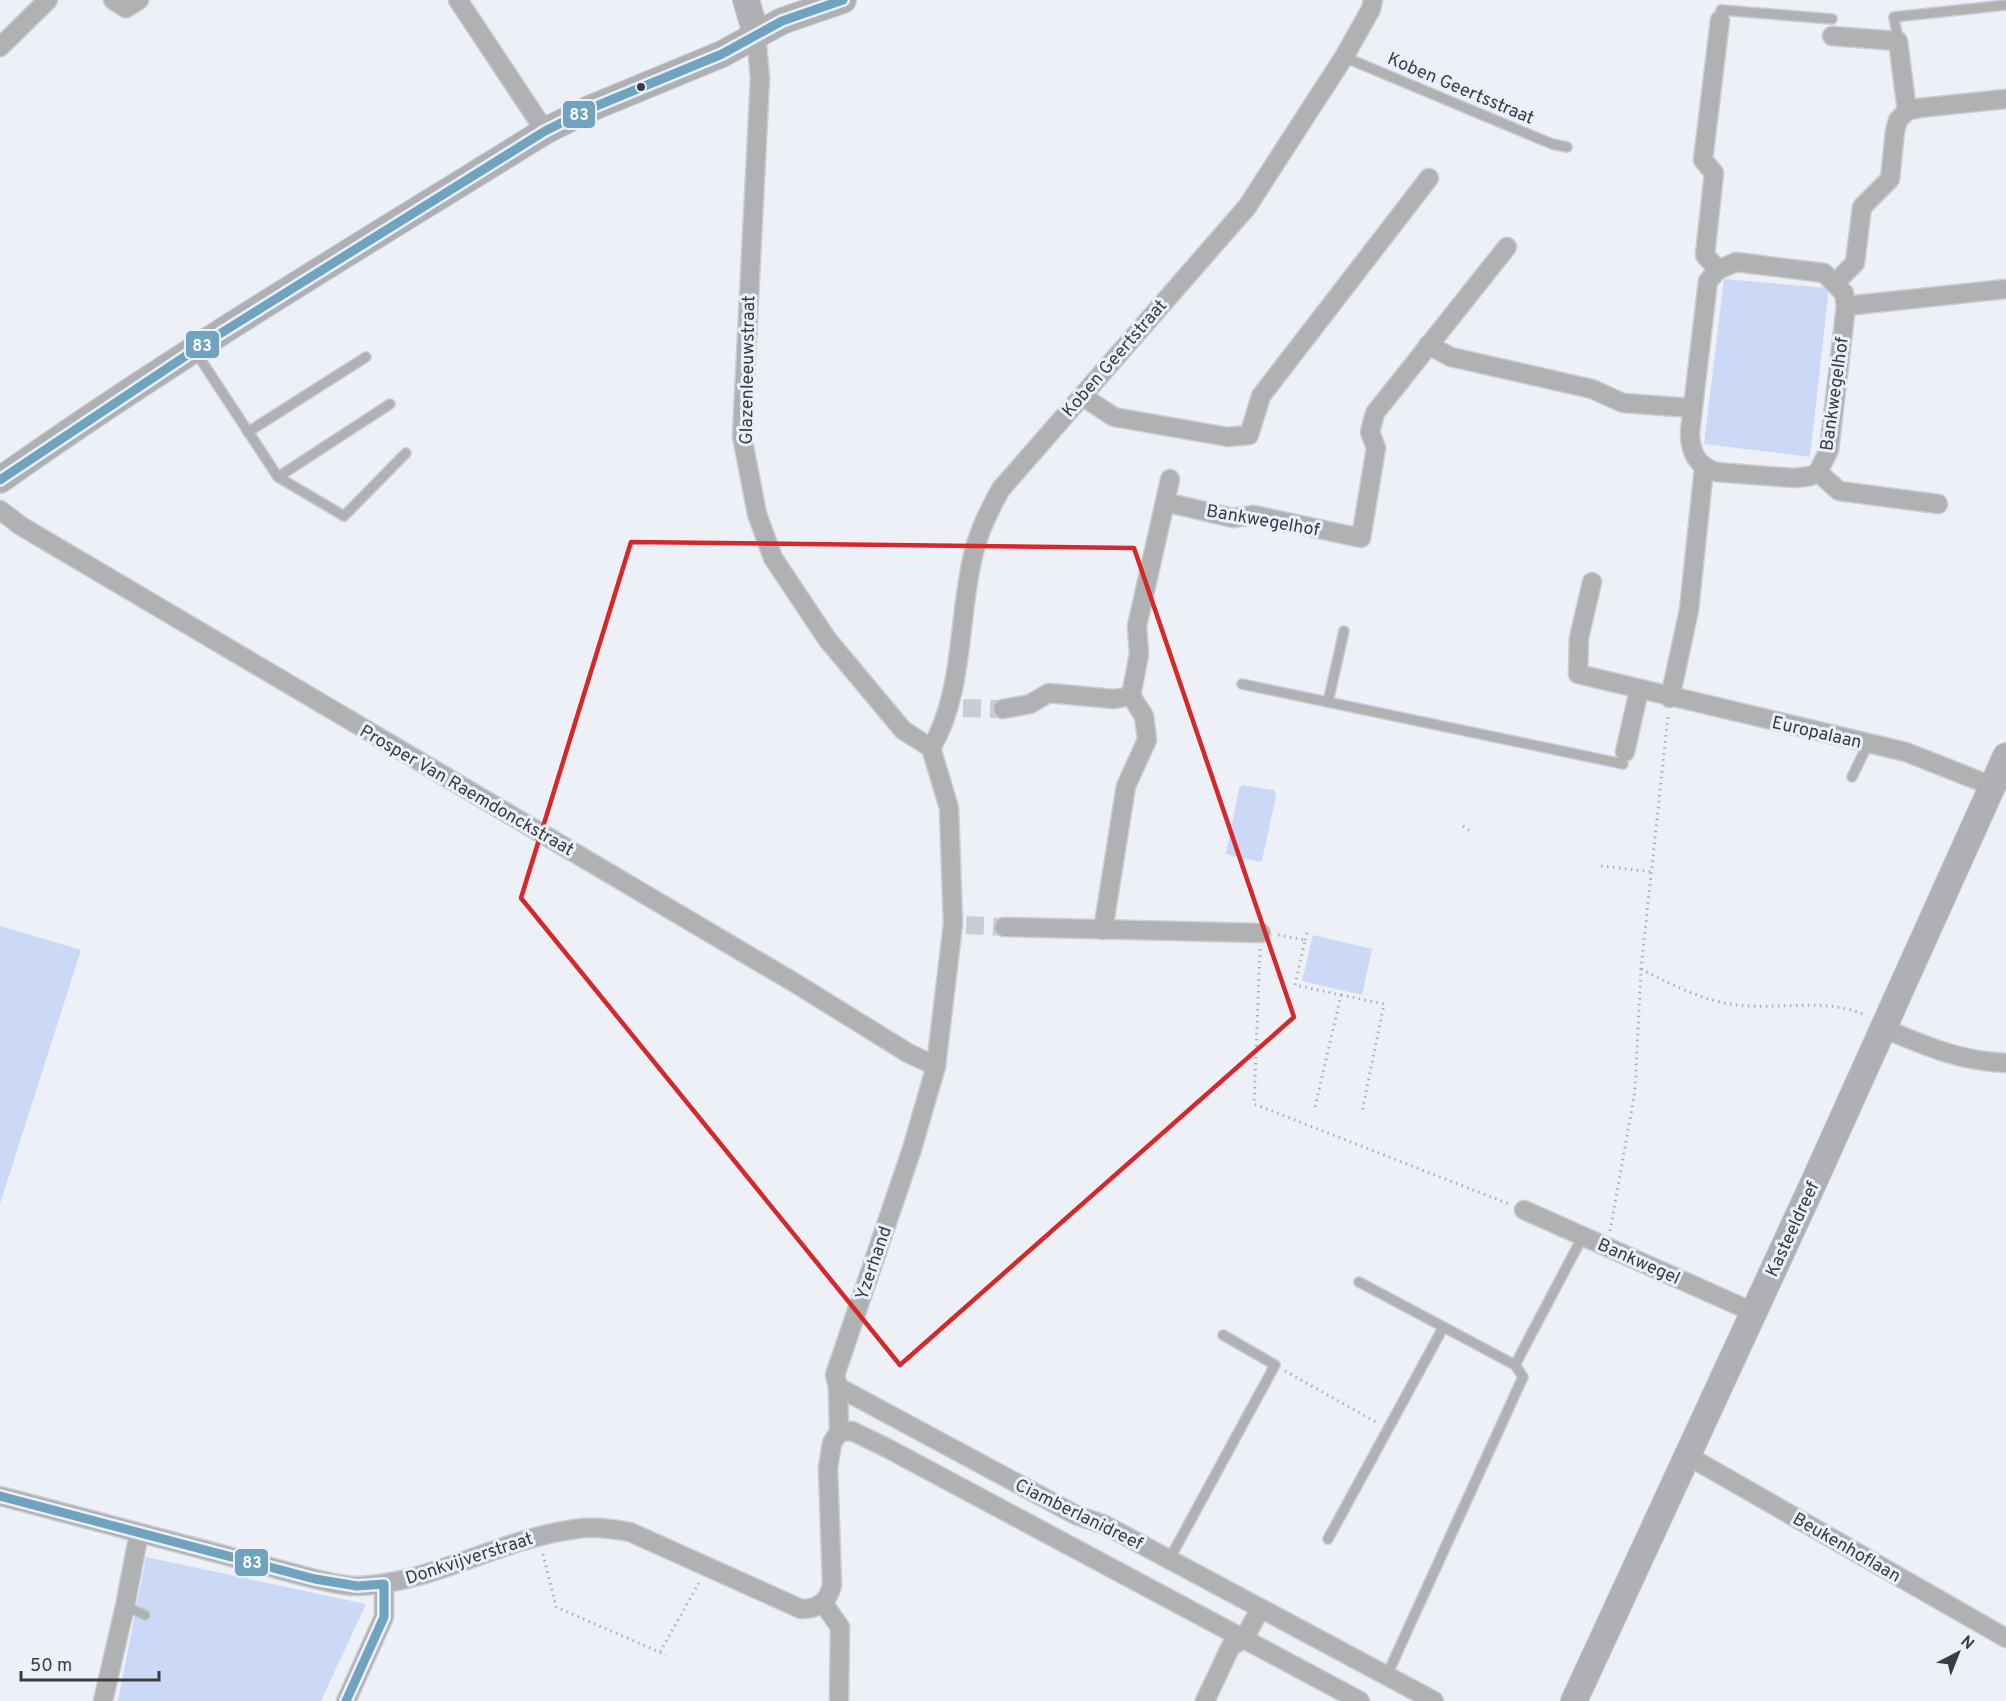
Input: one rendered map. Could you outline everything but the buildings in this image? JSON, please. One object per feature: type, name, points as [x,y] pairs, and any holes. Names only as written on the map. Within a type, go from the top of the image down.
[{"type":"street","points":[[0,47],[48,0]]},
{"type":"street","points":[[113,0],[126,8],[139,0]]},
{"type":"street","points":[[458,0],[545,131]]},
{"type":"street","name":"Glazenleeuwstraat","points":[[746,0],[756,34],[760,78],[742,436],[757,514],[773,558],[827,639],[903,730],[931,748]]},
{"type":"street","points":[[0,480],[97,412],[194,349],[545,131],[589,109],[722,54],[782,21],[843,0]]},
{"type":"street","name":"Koben Geertstraat","points":[[931,748],[955,707],[973,556],[982,526],[1001,489],[1247,207],[1344,57],[1371,9],[1373,0]]},
{"type":"street","points":[[1718,270],[1705,255],[1714,173],[1704,160],[1720,15]]},
{"type":"street","points":[[1832,28],[1898,41],[1907,111]]},
{"type":"street","points":[[1670,698],[1689,610],[1704,468],[1694,455],[1690,444],[1692,408],[1708,281],[1718,270],[1736,262],[1824,273],[1836,282],[1855,263],[1862,207],[1890,179],[1898,120],[1907,111],[2006,99]]},
{"type":"street","points":[[1082,396],[1114,417],[1228,437],[1249,435],[1262,396],[1429,178]]},
{"type":"street","name":"Bankwegelhof","points":[[1165,502],[1233,518],[1254,515],[1361,538],[1376,448],[1370,432],[1375,413],[1507,247]]},
{"type":"street","name":"Bankwegelhof","points":[[1704,468],[1716,472],[1794,478],[1811,476],[1818,472],[1829,450],[1846,306],[1844,293],[1836,282]]},
{"type":"street","points":[[1846,306],[2006,289]]},
{"type":"street","points":[[1428,345],[1451,357],[1592,390],[1623,403],[1692,408]]},
{"type":"street","points":[[1818,472],[1839,492],[1938,504]]},
{"type":"street","points":[[1103,930],[1126,786],[1147,741],[1144,716],[1131,696],[1139,654],[1137,626],[1170,479]]},
{"type":"street","name":"Prosper Van Raemdonckstraat","points":[[0,510],[21,526],[795,983],[908,1053],[936,1066]]},
{"type":"street","name":"Europalaan","points":[[1592,582],[1579,638],[1578,674],[1906,753],[1992,786]]},
{"type":"street","points":[[1624,758],[1639,690]]},
{"type":"street","points":[[1003,709],[1030,704],[1049,693],[1114,699],[1131,696]]},
{"type":"street","name":"Yzerhand","points":[[823,1603],[832,1585],[829,1456],[838,1432],[838,1387],[835,1375],[912,1149],[936,1066],[959,924],[949,808],[931,748]]},
{"type":"street","name":"Kasteeldreef","points":[[1574,1701],[1688,1456],[2006,756]]},
{"type":"street","points":[[1004,927],[1261,933]]},
{"type":"street","points":[[1883,1028],[1920,1045],[1978,1062],[2006,1063]]},
{"type":"street","name":"Bankwegel","points":[[1524,1210],[1753,1312]]},
{"type":"street","name":"Ciamberlanidreef","points":[[838,1387],[1076,1515],[1105,1525],[1260,1610],[1434,1701]]},
{"type":"street","points":[[887,1448],[884,1430],[897,1419]]},
{"type":"street","name":"Ciamberlanidreef","points":[[838,1432],[852,1431],[887,1448],[1360,1701]]},
{"type":"street","name":"Beukenhoflaan","points":[[1688,1456],[2006,1638]]},
{"type":"street","name":"Donkvijverstraat","points":[[0,1496],[315,1579],[357,1586],[384,1584],[418,1577],[539,1536],[577,1528],[602,1528],[630,1532],[801,1609],[813,1609],[823,1603]]},
{"type":"street","points":[[103,1701],[139,1533]]},
{"type":"street","points":[[346,1701],[384,1617],[384,1584]]},
{"type":"street","points":[[823,1603],[840,1627],[839,1701]]},
{"type":"street","points":[[1205,1701],[1231,1646],[1244,1639],[1260,1610]]},
{"type":"lane","points":[[1722,0],[1720,15],[1832,28]]},
{"type":"lane","points":[[1898,41],[1894,17],[2006,5]]},
{"type":"lane","name":"Koben Geertsstraat","points":[[1344,57],[1552,144],[1567,147]]},
{"type":"lane","points":[[194,349],[278,477],[344,516],[406,453]]},
{"type":"lane","points":[[249,432],[366,357]]},
{"type":"lane","points":[[278,477],[390,404]]},
{"type":"lane","points":[[1328,702],[1344,631]]},
{"type":"lane","points":[[1242,684],[1624,758]]},
{"type":"lane","points":[[1852,777],[1868,744]]},
{"type":"lane","points":[[1515,1365],[1583,1236]]},
{"type":"lane","points":[[1359,1282],[1515,1365],[1523,1377],[1387,1675]]},
{"type":"lane","points":[[1328,1539],[1443,1328]]},
{"type":"lane","points":[[1169,1560],[1275,1365],[1223,1335]]},
{"type":"lane","points":[[125,1606],[145,1615]]},
{"type":"path","points":[[1607,1247],[1635,1091],[1641,969],[1670,698]]},
{"type":"path","points":[[1463,826],[1470,830]]},
{"type":"path","points":[[1601,866],[1652,872]]},
{"type":"path","points":[[1305,940],[1261,933],[1254,1104],[1524,1210]]},
{"type":"path","points":[[1307,933],[1295,985],[1384,1004],[1362,1112]]},
{"type":"path","points":[[1641,969],[1681,990],[1713,1000],[1748,1006],[1849,1008],[1883,1028]]},
{"type":"path","points":[[1315,1107],[1341,995]]},
{"type":"path","points":[[1275,1365],[1388,1429]]},
{"type":"path","points":[[542,1549],[556,1607],[666,1655]]},
{"type":"path","points":[[660,1652],[699,1583]]},
{"type":"highlighted area","points":[[631,542],[1134,548],[1294,1017],[900,1365],[521,898]]},
{"type":"shaded area","points":[[1724,279],[1829,288],[1810,457],[1704,444]]},
{"type":"shaded area","points":[[1243,785],[1274,790],[1276,796],[1262,861],[1259,862],[1226,854],[1239,788]]},
{"type":"shaded area","points":[[0,926],[81,950],[0,1204]]},
{"type":"shaded area","points":[[1313,935],[1372,949],[1362,995],[1302,981]]},
{"type":"shaded area","points":[[146,1557],[366,1604],[321,1701],[118,1701]]},
{"type":"tunnel","points":[[963,708],[1003,709]]},
{"type":"tunnel","points":[[966,925],[1004,927]]},
{"type":"transit line","name":"83","points":[[0,480],[202,345],[545,131],[589,109],[722,54],[782,21],[843,0]]},
{"type":"transit line","name":"83","points":[[0,1496],[315,1579],[357,1586],[384,1584],[384,1617],[346,1701]]}]
